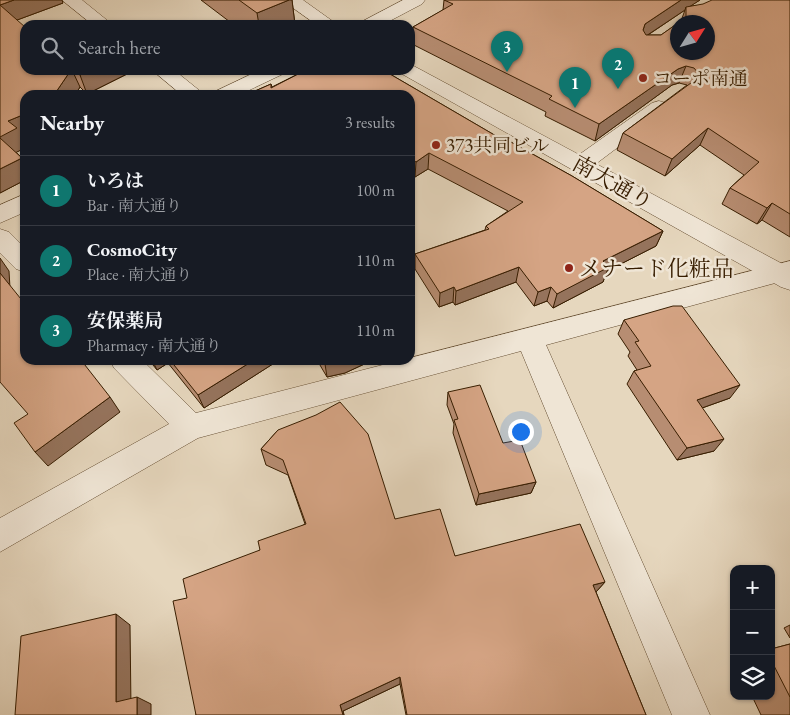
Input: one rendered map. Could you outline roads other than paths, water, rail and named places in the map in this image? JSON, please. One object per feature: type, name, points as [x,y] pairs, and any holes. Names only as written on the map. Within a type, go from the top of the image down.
[{"type":"street","points":[[71,0],[97,20]]},
{"type":"street","points":[[291,0],[321,20]]},
{"type":"street","points":[[378,20],[416,0]]},
{"type":"street","name":"南大通り","points":[[415,74],[787,274]]},
{"type":"street","points":[[169,75],[188,90]]},
{"type":"street","points":[[234,90],[265,75]]},
{"type":"street","points":[[581,164],[672,97]]},
{"type":"street","points":[[0,215],[20,205]]},
{"type":"street","points":[[0,238],[20,258]]},
{"type":"street","points":[[0,536],[192,427],[529,337],[787,274]]},
{"type":"street","points":[[529,337],[691,715]]},
{"type":"street","points":[[129,365],[192,427]]},
{"type":"place","name":"安保薬局","points":[[507,72]]},
{"type":"place","name":"コーポ南通","points":[[643,78]]},
{"type":"place","name":"CosmoCity","points":[[618,89]]},
{"type":"place","name":"いろは","points":[[575,108]]},
{"type":"place","name":"373共同ビル","points":[[436,145]]},
{"type":"place","name":"メナード化粧品","points":[[569,268]]}]
